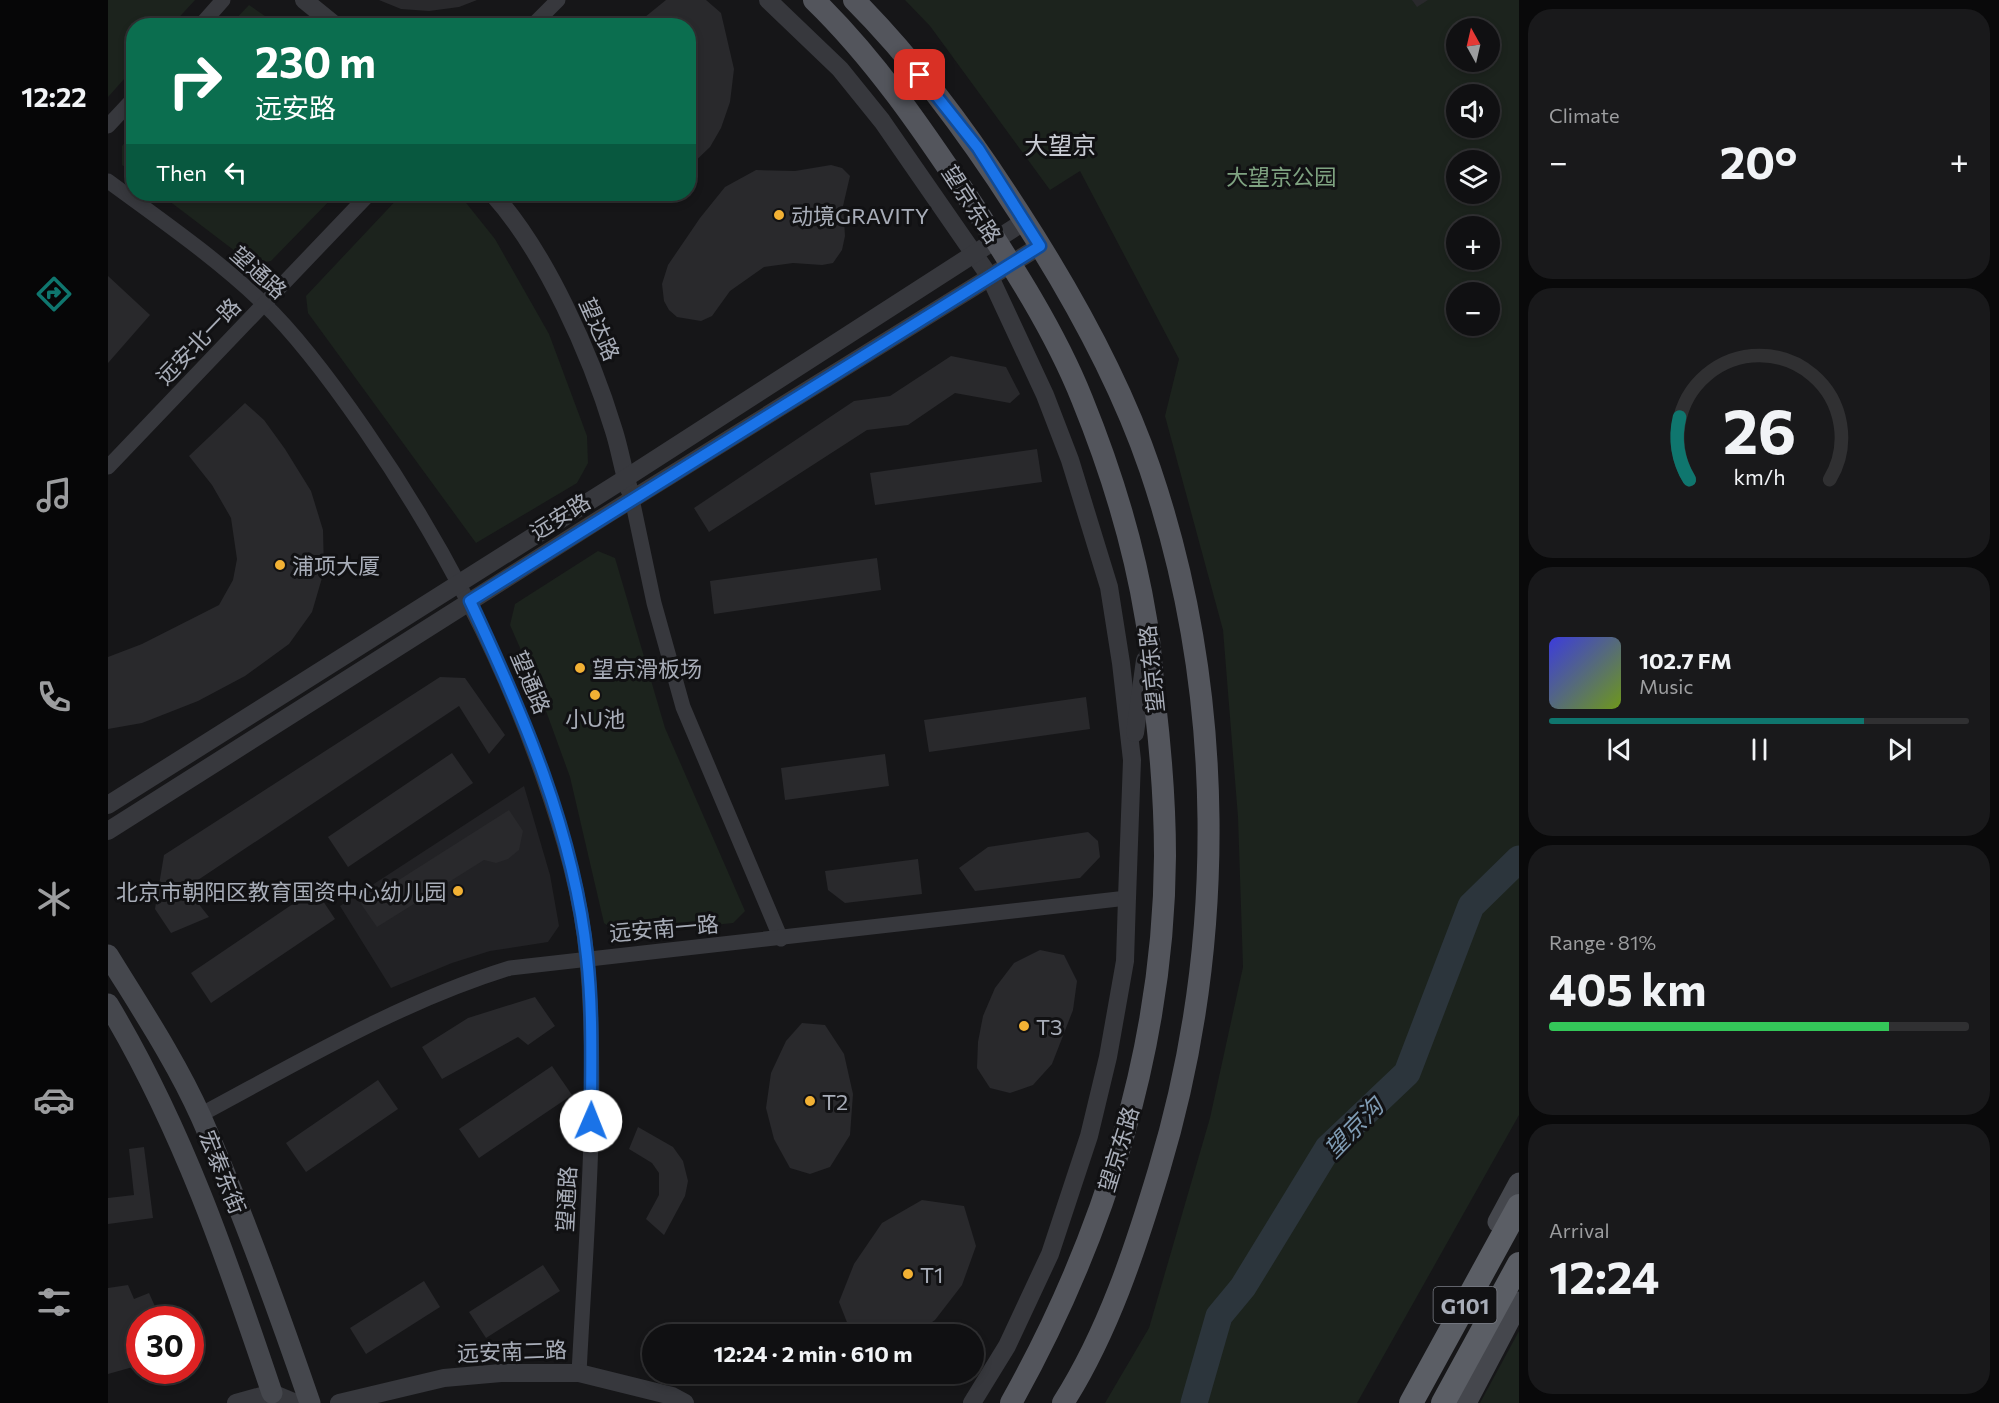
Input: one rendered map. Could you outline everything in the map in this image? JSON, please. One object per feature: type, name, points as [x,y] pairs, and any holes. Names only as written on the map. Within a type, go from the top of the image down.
[{"type":"highway","name":"G101","points":[[1411,1403],[1519,1206]]},
{"type":"highway","name":"G101","points":[[1443,1403],[1519,1264]]},
{"type":"main road","name":"望京东路","points":[[814,0],[846,31],[931,143],[1011,264],[1081,397],[1126,537],[1148,637],[1163,776],[1165,858],[1160,948],[1140,1074],[1119,1154],[1080,1263],[1043,1346],[1011,1403]]},
{"type":"main road","name":"望京东路","points":[[854,0],[891,38],[978,148],[1040,246],[1096,345],[1149,468],[1180,574],[1199,683],[1210,816],[1203,947],[1180,1101],[1134,1253],[1082,1375],[1063,1403]]},
{"type":"main road","name":"宏泰东街","points":[[108,955],[146,1016],[200,1115],[251,1240],[310,1403]]},
{"type":"main road","name":"宏泰东街","points":[[108,1004],[139,1056],[175,1128],[224,1250],[273,1398]]},
{"type":"main road","name":"G101","points":[[1404,1403],[1519,1183]]},
{"type":"main road","name":"G101","points":[[1466,1403],[1519,1302]]},
{"type":"street","points":[[207,18],[223,0]]},
{"type":"street","points":[[304,0],[326,18]]},
{"type":"street","points":[[540,18],[558,0]]},
{"type":"street","points":[[768,0],[840,69],[882,121],[990,277],[1045,395],[1092,526],[1108,587],[1121,663],[1131,760]]},
{"type":"street","points":[[108,126],[126,107]]},
{"type":"street","name":"望通路","points":[[108,181],[126,194]]},
{"type":"street","name":"望通路","points":[[135,201],[189,240],[265,304],[334,386],[396,474],[470,601],[521,714],[566,841],[579,901],[587,958],[591,1056],[590,1164],[579,1373]]},
{"type":"street","name":"远安北一路","points":[[108,467],[362,201]]},
{"type":"street","name":"望达路","points":[[498,201],[555,288],[589,362],[614,431],[632,499]]},
{"type":"street","name":"远安路","points":[[108,805],[626,478],[1024,221]]},
{"type":"street","name":"远安路","points":[[108,831],[632,499],[1040,246]]},
{"type":"street","points":[[632,499],[654,603],[683,706],[781,939]]},
{"type":"street","points":[[972,1403],[1007,1346],[1050,1254],[1089,1136],[1108,1057],[1125,961],[1131,760],[1148,637]]},
{"type":"street","name":"远安南一路","points":[[200,1115],[401,1009],[465,982],[510,968],[1127,898]]},
{"type":"street","name":"远安南二路","points":[[339,1403],[444,1378],[501,1373],[579,1373],[672,1396],[685,1403]]},
{"type":"street","points":[[236,1403],[273,1398],[296,1403]]},
{"type":"shaded area","name":"北京市朝阳区教育国资中心幼儿园","points":[[524,786],[550,875],[559,926],[548,942],[490,951],[452,963],[391,988],[340,906]]},
{"type":"green space","points":[[108,0],[195,0],[178,18],[126,18],[126,77],[108,97]]},
{"type":"green space","name":"大望京公园","points":[[905,0],[1519,0],[1519,1115],[1357,1403],[1105,1403],[1149,1328],[1210,1118],[1243,967],[1238,817],[1223,630],[1165,416],[1179,359],[1080,171],[1050,190],[930,26]]},
{"type":"green space","points":[[249,5],[268,18],[237,18]]},
{"type":"green space","points":[[126,141],[126,168],[122,165],[122,146]]},
{"type":"green space","points":[[169,201],[329,201],[271,261],[252,264]]},
{"type":"green space","points":[[395,201],[465,201],[495,239],[549,334],[587,436],[588,463],[577,483],[476,543],[308,313],[306,296]]},
{"type":"green space","points":[[598,551],[615,558],[665,728],[745,911],[733,923],[621,935],[604,923],[570,777],[538,689],[510,625],[515,604]]},
{"type":"green space","points":[[1519,1331],[1519,1403],[1480,1403]]},
{"type":"building","points":[[379,0],[477,0],[459,7],[429,11],[401,9]]},
{"type":"building","points":[[666,0],[706,0],[721,13],[734,69],[730,102],[721,128],[710,147],[696,160],[696,18],[644,18]]},
{"type":"building","points":[[1412,0],[1428,0],[1417,7]]},
{"type":"building","points":[[831,165],[842,168],[850,176],[843,206],[845,236],[842,250],[833,263],[822,265],[793,263],[764,267],[730,291],[712,316],[701,321],[677,317],[669,310],[664,301],[662,284],[668,265],[700,218],[725,187],[756,170],[795,171]]},
{"type":"building","points":[[108,276],[150,315],[108,363]]},
{"type":"building","points":[[951,356],[1006,367],[1020,394],[1010,403],[955,393],[908,425],[867,430],[709,532],[694,508],[854,401],[890,396]]},
{"type":"building","name":"浦项大厦","points":[[245,403],[264,420],[311,491],[323,530],[324,571],[312,612],[289,644],[245,676],[198,701],[142,723],[108,729],[108,657],[142,644],[219,605],[233,580],[237,559],[231,518],[212,485],[189,456]]},
{"type":"building","points":[[1037,449],[1042,482],[875,505],[870,473]]},
{"type":"building","points":[[877,558],[881,590],[714,614],[710,581]]},
{"type":"building","points":[[440,677],[465,678],[505,735],[489,754],[459,706],[186,888],[209,917],[171,933],[155,909],[164,855]]},
{"type":"building","points":[[1086,697],[1090,729],[929,752],[924,720]]},
{"type":"building","points":[[452,753],[473,783],[348,867],[328,837]]},
{"type":"building","points":[[885,754],[889,786],[785,800],[781,768]]},
{"type":"building","points":[[509,810],[523,831],[519,850],[508,859],[496,863],[484,860],[377,927],[361,904]]},
{"type":"building","points":[[1088,832],[1098,841],[1100,857],[1080,878],[975,891],[959,868],[988,847]]},
{"type":"building","points":[[918,859],[922,894],[845,903],[828,890],[825,871]]},
{"type":"building","points":[[315,889],[335,919],[211,1003],[191,973]]},
{"type":"building","name":"T3","points":[[1040,950],[1064,955],[1077,981],[1073,1010],[1052,1064],[1033,1085],[1010,1093],[990,1088],[977,1068],[978,1042],[983,1016],[995,988],[1014,963]]},
{"type":"building","points":[[535,997],[555,1026],[528,1045],[518,1037],[442,1079],[422,1047],[468,1018]]},
{"type":"building","name":"T2","points":[[802,1023],[825,1025],[844,1054],[853,1094],[850,1135],[830,1167],[810,1174],[790,1168],[774,1139],[766,1108],[771,1073],[786,1041]]},
{"type":"building","points":[[552,1066],[572,1095],[479,1158],[459,1129]]},
{"type":"building","points":[[378,1080],[398,1109],[306,1172],[286,1143]]},
{"type":"building","points":[[638,1127],[673,1147],[683,1161],[688,1181],[685,1196],[664,1235],[646,1219],[659,1195],[659,1173],[652,1163],[629,1149]]},
{"type":"building","points":[[144,1147],[153,1218],[108,1224],[108,1198],[134,1195],[129,1149]]},
{"type":"building","name":"T1","points":[[922,1200],[964,1206],[976,1246],[962,1285],[935,1320],[929,1324],[848,1324],[839,1302],[854,1264],[882,1223]]},
{"type":"building","points":[[543,1265],[560,1291],[486,1338],[469,1312]]},
{"type":"building","points":[[424,1281],[440,1307],[366,1354],[350,1328]]},
{"type":"building","points":[[128,1285],[134,1299],[149,1293],[155,1306],[126,1306],[126,1369],[108,1374],[108,1288]]},
{"type":"waterway","name":"望京沟","points":[[1194,1403],[1219,1316],[1243,1287],[1328,1148],[1407,1073],[1471,906],[1519,859]]},
{"type":"place","name":"动境GRAVITY","points":[[779,215]]},
{"type":"place","name":"浦项大厦","points":[[280,565]]},
{"type":"place","name":"望京滑板场","points":[[580,668]]},
{"type":"place","name":"小U池","points":[[595,695]]},
{"type":"place","name":"北京市朝阳区教育国资中心幼儿园","points":[[458,891]]},
{"type":"place","name":"T3","points":[[1024,1026]]},
{"type":"place","name":"T2","points":[[810,1101]]},
{"type":"place","name":"T1","points":[[908,1274]]},
{"type":"district","name":"大望京","points":[[1060,144]]},
{"type":"route","points":[[591,1121],[587,958],[579,901],[566,841],[521,714],[470,601],[1040,246],[978,148],[920,75]]}]
